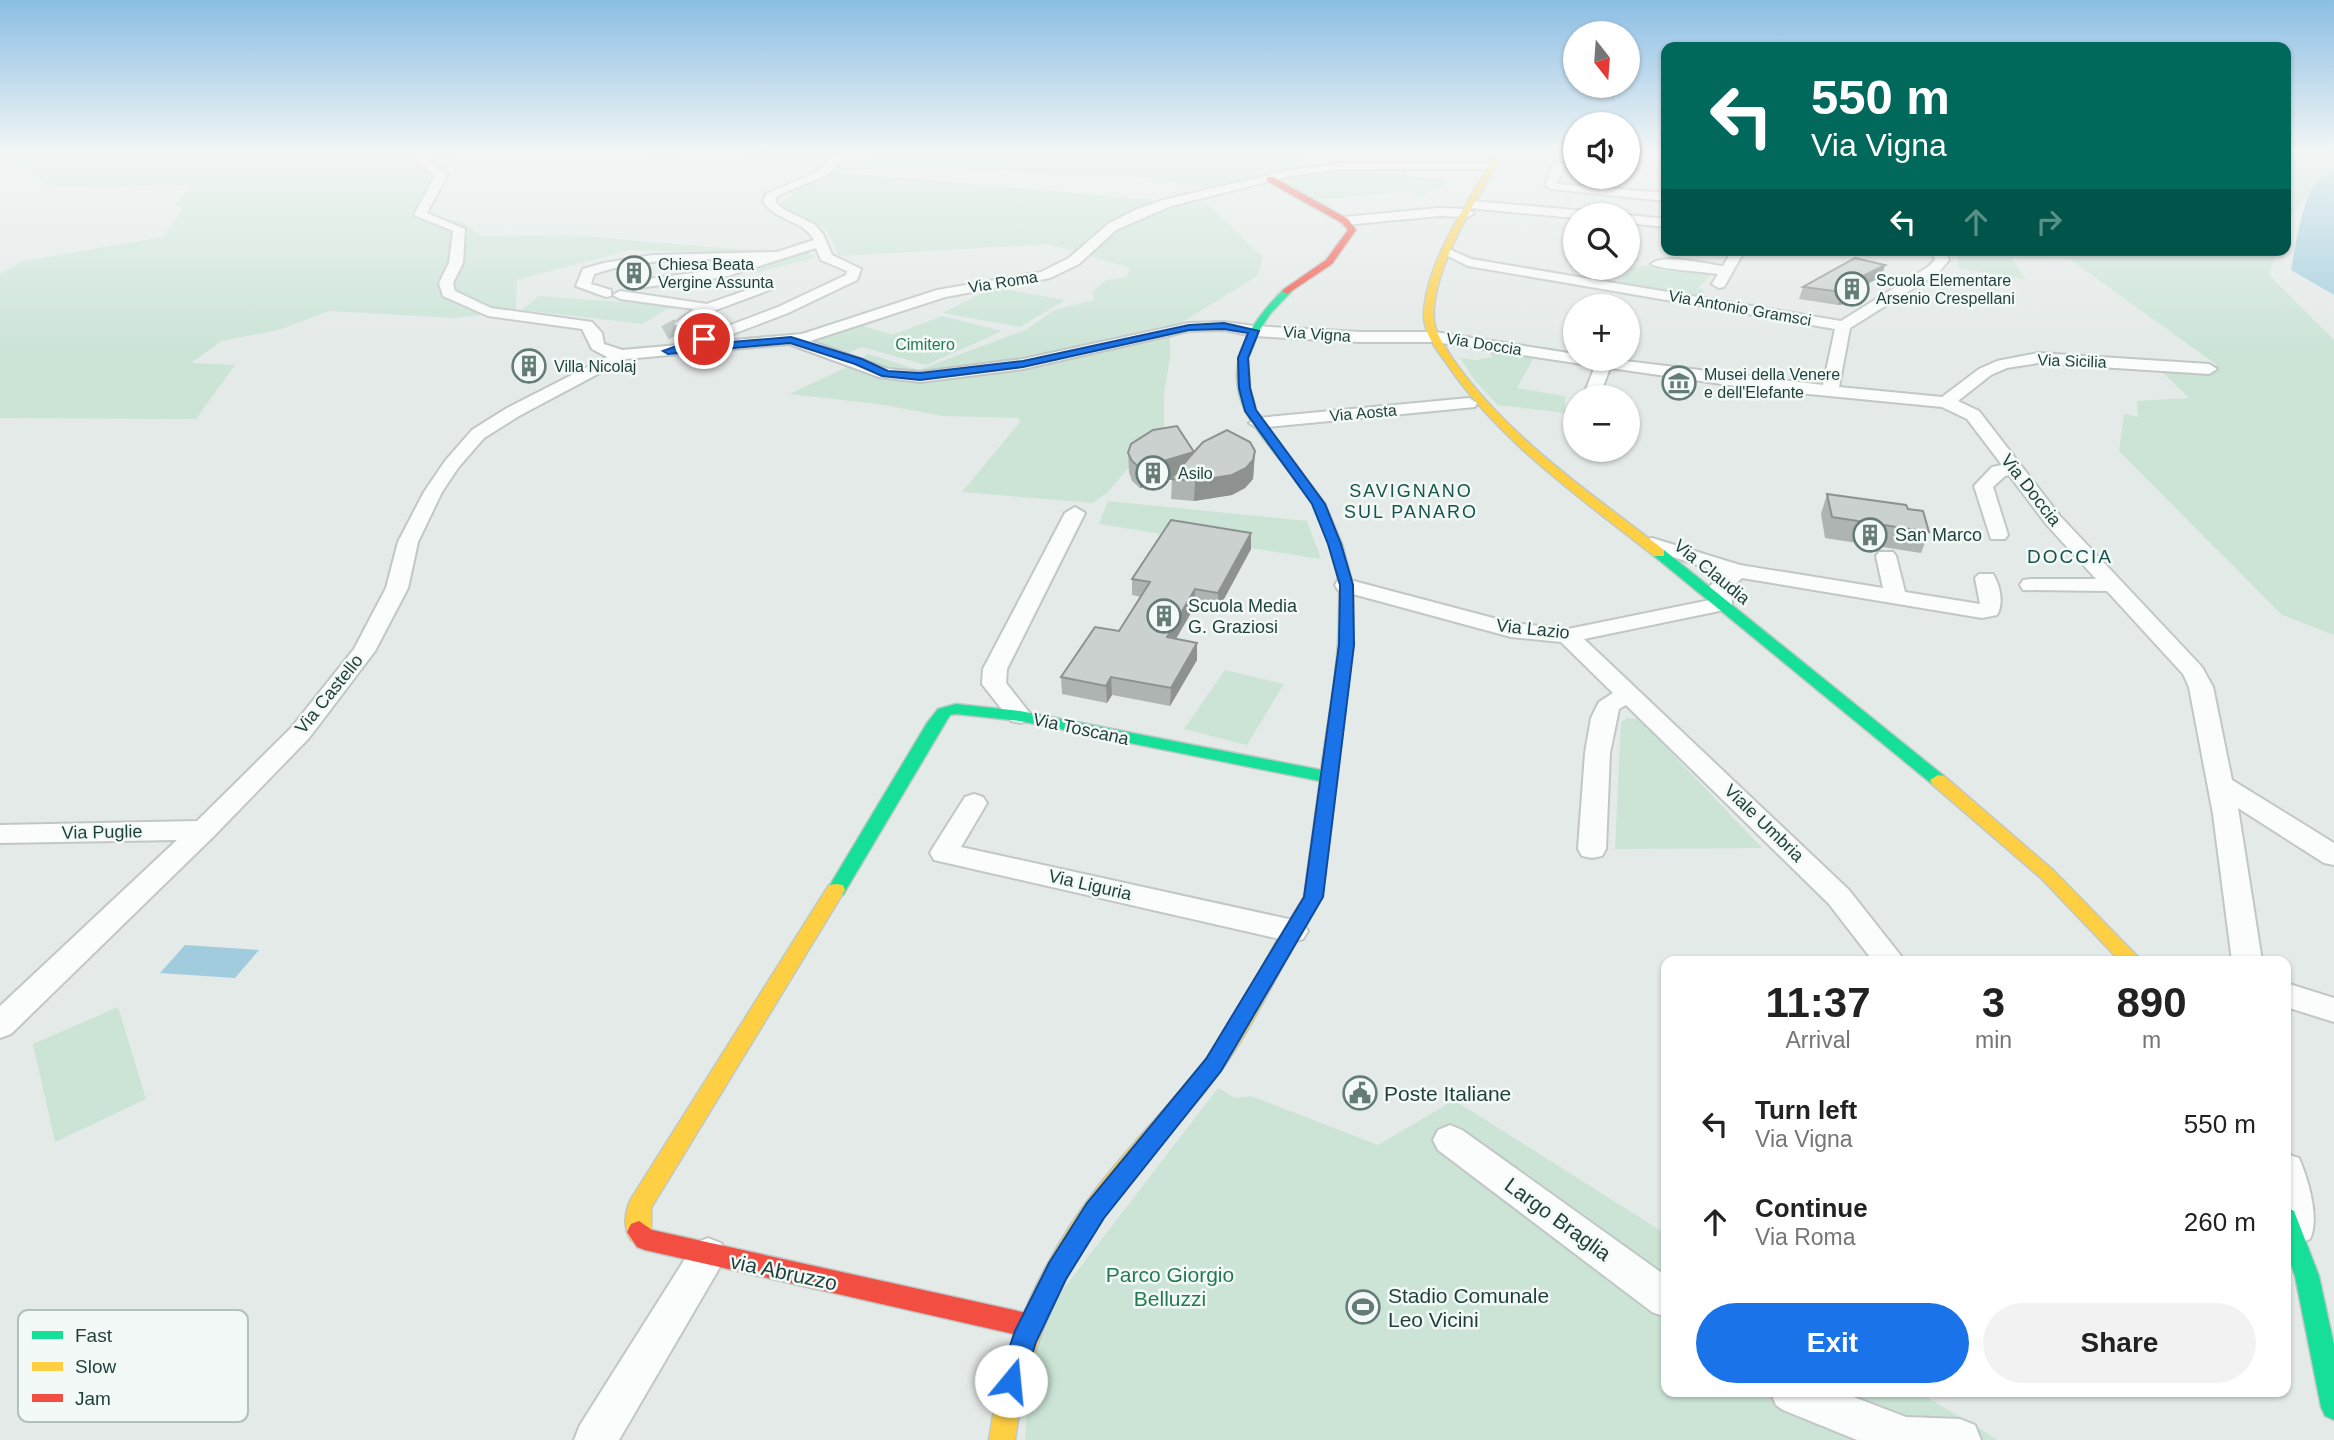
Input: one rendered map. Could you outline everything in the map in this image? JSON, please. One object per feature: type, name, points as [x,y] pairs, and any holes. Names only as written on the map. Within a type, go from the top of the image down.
[{"type":"street","points":[[425,217],[459,229],[456,263],[446,283],[448,293],[488,312],[587,325],[594,333],[597,346],[603,351],[622,355]]},
{"type":"street","points":[[668,351],[765,318],[852,277],[854,269],[826,257],[813,229],[785,217]]},
{"type":"street","name":"Via Roma","points":[[622,355],[791,340],[818,335],[942,293],[1045,275],[1074,261],[1112,227],[1131,217]]},
{"type":"street","points":[[1002,1440],[1005,1402],[1031,1326],[1057,1271],[1095,1210],[1214,1065],[1313,897],[1346,645],[1346,585],[1335,544],[1319,504],[1251,411],[1245,388],[1243,358],[1254,331],[1266,312],[1287,291],[1329,262],[1352,230],[1340,217]]},
{"type":"street","points":[[1345,220],[1378,217]]},
{"type":"street","name":"Via Claudia","points":[[1466,217],[1431,294],[1429,321],[1435,337],[1468,389],[1489,411],[1642,541],[1965,802],[2047,874],[2127,956]]},
{"type":"street","points":[[1640,220],[1661,222]]},
{"type":"street","points":[[638,284],[724,273],[821,243]]},
{"type":"street","points":[[703,310],[702,306],[694,304],[613,294],[583,286],[588,272],[612,264],[781,256]]},
{"type":"street","points":[[1708,303],[1736,256]]},
{"type":"street","points":[[1830,391],[1843,326],[1933,270],[1941,260],[1940,256]]},
{"type":"street","name":"Via Antonio Gramsci","points":[[1446,258],[1843,326]]},
{"type":"street","points":[[1658,264],[1684,264],[1727,271]]},
{"type":"street","points":[[681,324],[703,310],[765,289],[759,287]]},
{"type":"street","name":"Via Vigna","points":[[791,340],[886,374],[940,376],[1023,364],[1189,327],[1224,326],[1254,331],[1360,337],[1435,337]]},
{"type":"street","points":[[647,344],[665,333]]},
{"type":"street","points":[[597,346],[627,341],[647,344],[676,337],[704,339]]},
{"type":"street","name":"Via Doccia","points":[[1435,337],[1563,357]]},
{"type":"street","name":"Via Castello","points":[[0,1025],[204,830],[300,733],[364,651],[397,588],[408,542],[433,492],[451,465],[478,434],[513,412],[622,355]]},
{"type":"street","name":"Via Sicilia","points":[[1946,402],[1984,372],[2003,364],[2038,358],[2209,369]]},
{"type":"street","name":"Via Doccia","points":[[1640,368],[1745,383],[1946,402],[1973,415],[2053,520],[2193,670],[2201,687],[2221,785],[2246,956]]},
{"type":"street","name":"Via Aosta","points":[[1258,423],[1469,403]]},
{"type":"street","points":[[1998,536],[1983,486],[1999,471],[2014,469]]},
{"type":"street","name":"Via Toscana","points":[[1075,513],[995,669],[994,684],[1020,716],[1328,777]]},
{"type":"street","points":[[1642,541],[1728,570],[1989,610],[1991,606],[1986,578]]},
{"type":"street","points":[[1886,556],[1895,596]]},
{"type":"street","points":[[1680,571],[1703,574],[1728,570]]},
{"type":"street","points":[[1721,604],[1720,587],[1728,570]]},
{"type":"street","name":"Via Lazio","points":[[1346,585],[1511,631],[1567,636],[1721,604]]},
{"type":"street","points":[[2031,585],[2114,585]]},
{"type":"street","name":"Viale Umbria","points":[[1567,636],[1839,897],[1886,956]]},
{"type":"street","points":[[1592,849],[1601,732],[1608,708],[1616,700],[1627,696]]},
{"type":"street","points":[[708,1255],[645,1240],[637,1230],[639,1206],[869,836],[934,723],[944,712],[956,709],[1020,716]]},
{"type":"street","points":[[2221,785],[2334,856]]},
{"type":"street","name":"Via Liguria","points":[[974,803],[944,853],[1293,931]]},
{"type":"street","name":"Via Puglie","points":[[0,834],[204,830]]},
{"type":"street","points":[[2291,997],[2334,1010]]},
{"type":"street","name":"Largo Braglia","points":[[1450,1140],[1661,1295]]},
{"type":"street","points":[[2291,1194],[2334,1407]]},
{"type":"street","points":[[2291,1232],[2307,1276]]},
{"type":"street","name":"via Abruzzo","points":[[595,1440],[708,1255],[1031,1326]]},
{"type":"street","points":[[1800,1397],[1906,1438],[1960,1440]]},
{"type":"green space","points":[[177,217],[438,217],[461,222],[482,236],[570,235],[734,249],[804,251],[816,257],[755,273],[729,253],[629,250],[517,280],[516,311],[455,318],[329,311],[279,330],[221,341],[191,363],[235,365],[196,419],[0,418],[0,274],[20,262],[163,237]]},
{"type":"green space","points":[[802,217],[1221,217],[1263,258],[1257,276],[1170,330],[1164,426],[1107,493],[1092,503],[962,492],[1020,422],[1019,418],[943,416],[878,404],[789,394],[868,354],[919,370],[1027,329],[1054,310],[1094,300],[1092,292],[1106,280],[1126,277],[1130,268],[1049,244],[839,256],[827,230]]},
{"type":"green space","points":[[1958,256],[2275,256],[2269,275],[2334,340],[2334,635],[2282,615],[2119,451],[2124,414],[2138,417],[2137,401],[2189,398],[2159,369],[2217,365],[2069,259],[2012,258],[2026,280],[1959,268]]},
{"type":"green space","points":[[1640,266],[1713,273],[1698,288],[1705,290],[1701,298],[1618,284],[1622,280],[1640,280]]},
{"type":"green space","name":"Cimitero","points":[[993,287],[1065,300],[1020,327],[943,313]]},
{"type":"green space","points":[[539,296],[677,306],[643,324],[521,310]]},
{"type":"green space","name":"Cimitero","points":[[942,316],[1002,331],[926,365],[863,347],[844,354],[801,341],[861,325],[892,335]]},
{"type":"green space","points":[[1490,352],[1533,359],[1517,388],[1563,396],[1563,413],[1498,405],[1476,382],[1460,358],[1476,360],[1492,357]]},
{"type":"green space","points":[[1108,501],[1307,521],[1321,559],[1099,524]]},
{"type":"green space","points":[[1225,670],[1284,684],[1247,745],[1184,729]]},
{"type":"green space","points":[[1627,718],[1639,719],[1762,848],[1615,849],[1621,722]]},
{"type":"green space","points":[[118,1007],[146,1099],[55,1142],[33,1044]]},
{"type":"green space","name":"Parco Giorgio Belluzzi","points":[[1218,1088],[1235,1098],[1251,1096],[1378,1145],[1454,1100],[1661,1231],[1661,1397],[1927,1397],[1998,1440],[1025,1440],[1031,1331]]},
{"type":"water","points":[[2301,217],[2334,217],[2334,295],[2291,270]]},
{"type":"water","points":[[185,945],[259,950],[235,978],[160,973]]},
{"type":"building","points":[[1855,258],[1885,265],[1859,278],[1854,291],[1803,287]]},
{"type":"building","points":[[1177,426],[1194,452],[1140,468],[1132,461],[1128,453],[1131,444],[1153,430]]},
{"type":"building","points":[[1227,430],[1250,442],[1255,451],[1253,460],[1246,468],[1232,475],[1195,481],[1171,479],[1203,442]]},
{"type":"building","points":[[1827,494],[1906,505],[1908,509],[1923,511],[1929,532],[1832,517]]},
{"type":"building","name":"Scuola Media G. Graziosi","points":[[1171,520],[1251,533],[1218,593],[1195,589],[1167,637],[1197,643],[1171,688],[1111,677],[1106,686],[1061,677],[1095,627],[1119,631],[1150,582],[1132,579]]},
{"type":"tunnel","points":[[665,333],[681,324]]},
{"type":"traffic: fast","points":[[1285,944],[1313,897],[1346,645],[1346,585],[1335,544],[1319,504],[1251,411],[1245,388],[1243,358],[1254,331],[1266,312],[1287,291]]},
{"type":"traffic: fast","points":[[1659,553],[1938,780]]},
{"type":"traffic: fast","points":[[836,890],[935,723],[944,712],[956,709],[1020,716],[1328,777]]},
{"type":"traffic: fast","points":[[2291,1232],[2307,1276],[2334,1407]]},
{"type":"traffic: slow","points":[[1464,217],[1444,257],[1430,302],[1429,320],[1442,350],[1461,378],[1512,433],[1571,484],[1659,553]]},
{"type":"traffic: slow","points":[[1938,780],[2047,874],[2127,956]]},
{"type":"traffic: slow","points":[[639,1232],[639,1206],[836,890]]},
{"type":"traffic: slow","points":[[1002,1440],[1006,1409],[1022,1349],[1046,1291],[1061,1264],[1108,1192],[1222,1053],[1285,944]]},
{"type":"traffic: jam","points":[[1287,291],[1329,262],[1352,230],[1338,217]]},
{"type":"traffic: jam","points":[[639,1232],[645,1239],[1031,1326]]},
{"type":"place","name":"Chiesa Beata Vergine Assunta","points":[[634,273]]},
{"type":"place","name":"Scuola Elementare Arsenio Crespellani","points":[[1852,289]]},
{"type":"place","name":"Villa Nicolaj","points":[[529,366]]},
{"type":"place","name":"Musei della Venere e dell'Elefante","points":[[1679,383]]},
{"type":"place","name":"Asilo","points":[[1153,473]]},
{"type":"place","name":"San Marco","points":[[1870,535]]},
{"type":"place","name":"Scuola Media G. Graziosi","points":[[1164,616]]},
{"type":"place","name":"Poste Italiane","points":[[1360,1093]]},
{"type":"place","name":"Stadio Comunale Leo Vicini","points":[[1363,1307]]},
{"type":"district","name":"SAVIGNANO SUL PANARO","points":[[1411,501]]},
{"type":"district","name":"DOCCIA","points":[[2070,556]]},
{"type":"route","points":[[704,339],[668,351],[791,340],[886,374],[920,377],[1023,364],[1189,327],[1224,326],[1254,331],[1243,358],[1245,388],[1251,411],[1319,504],[1335,544],[1346,585],[1346,645],[1313,897],[1214,1065],[1095,1210],[1057,1271],[1024,1340],[1011,1381]]}]
